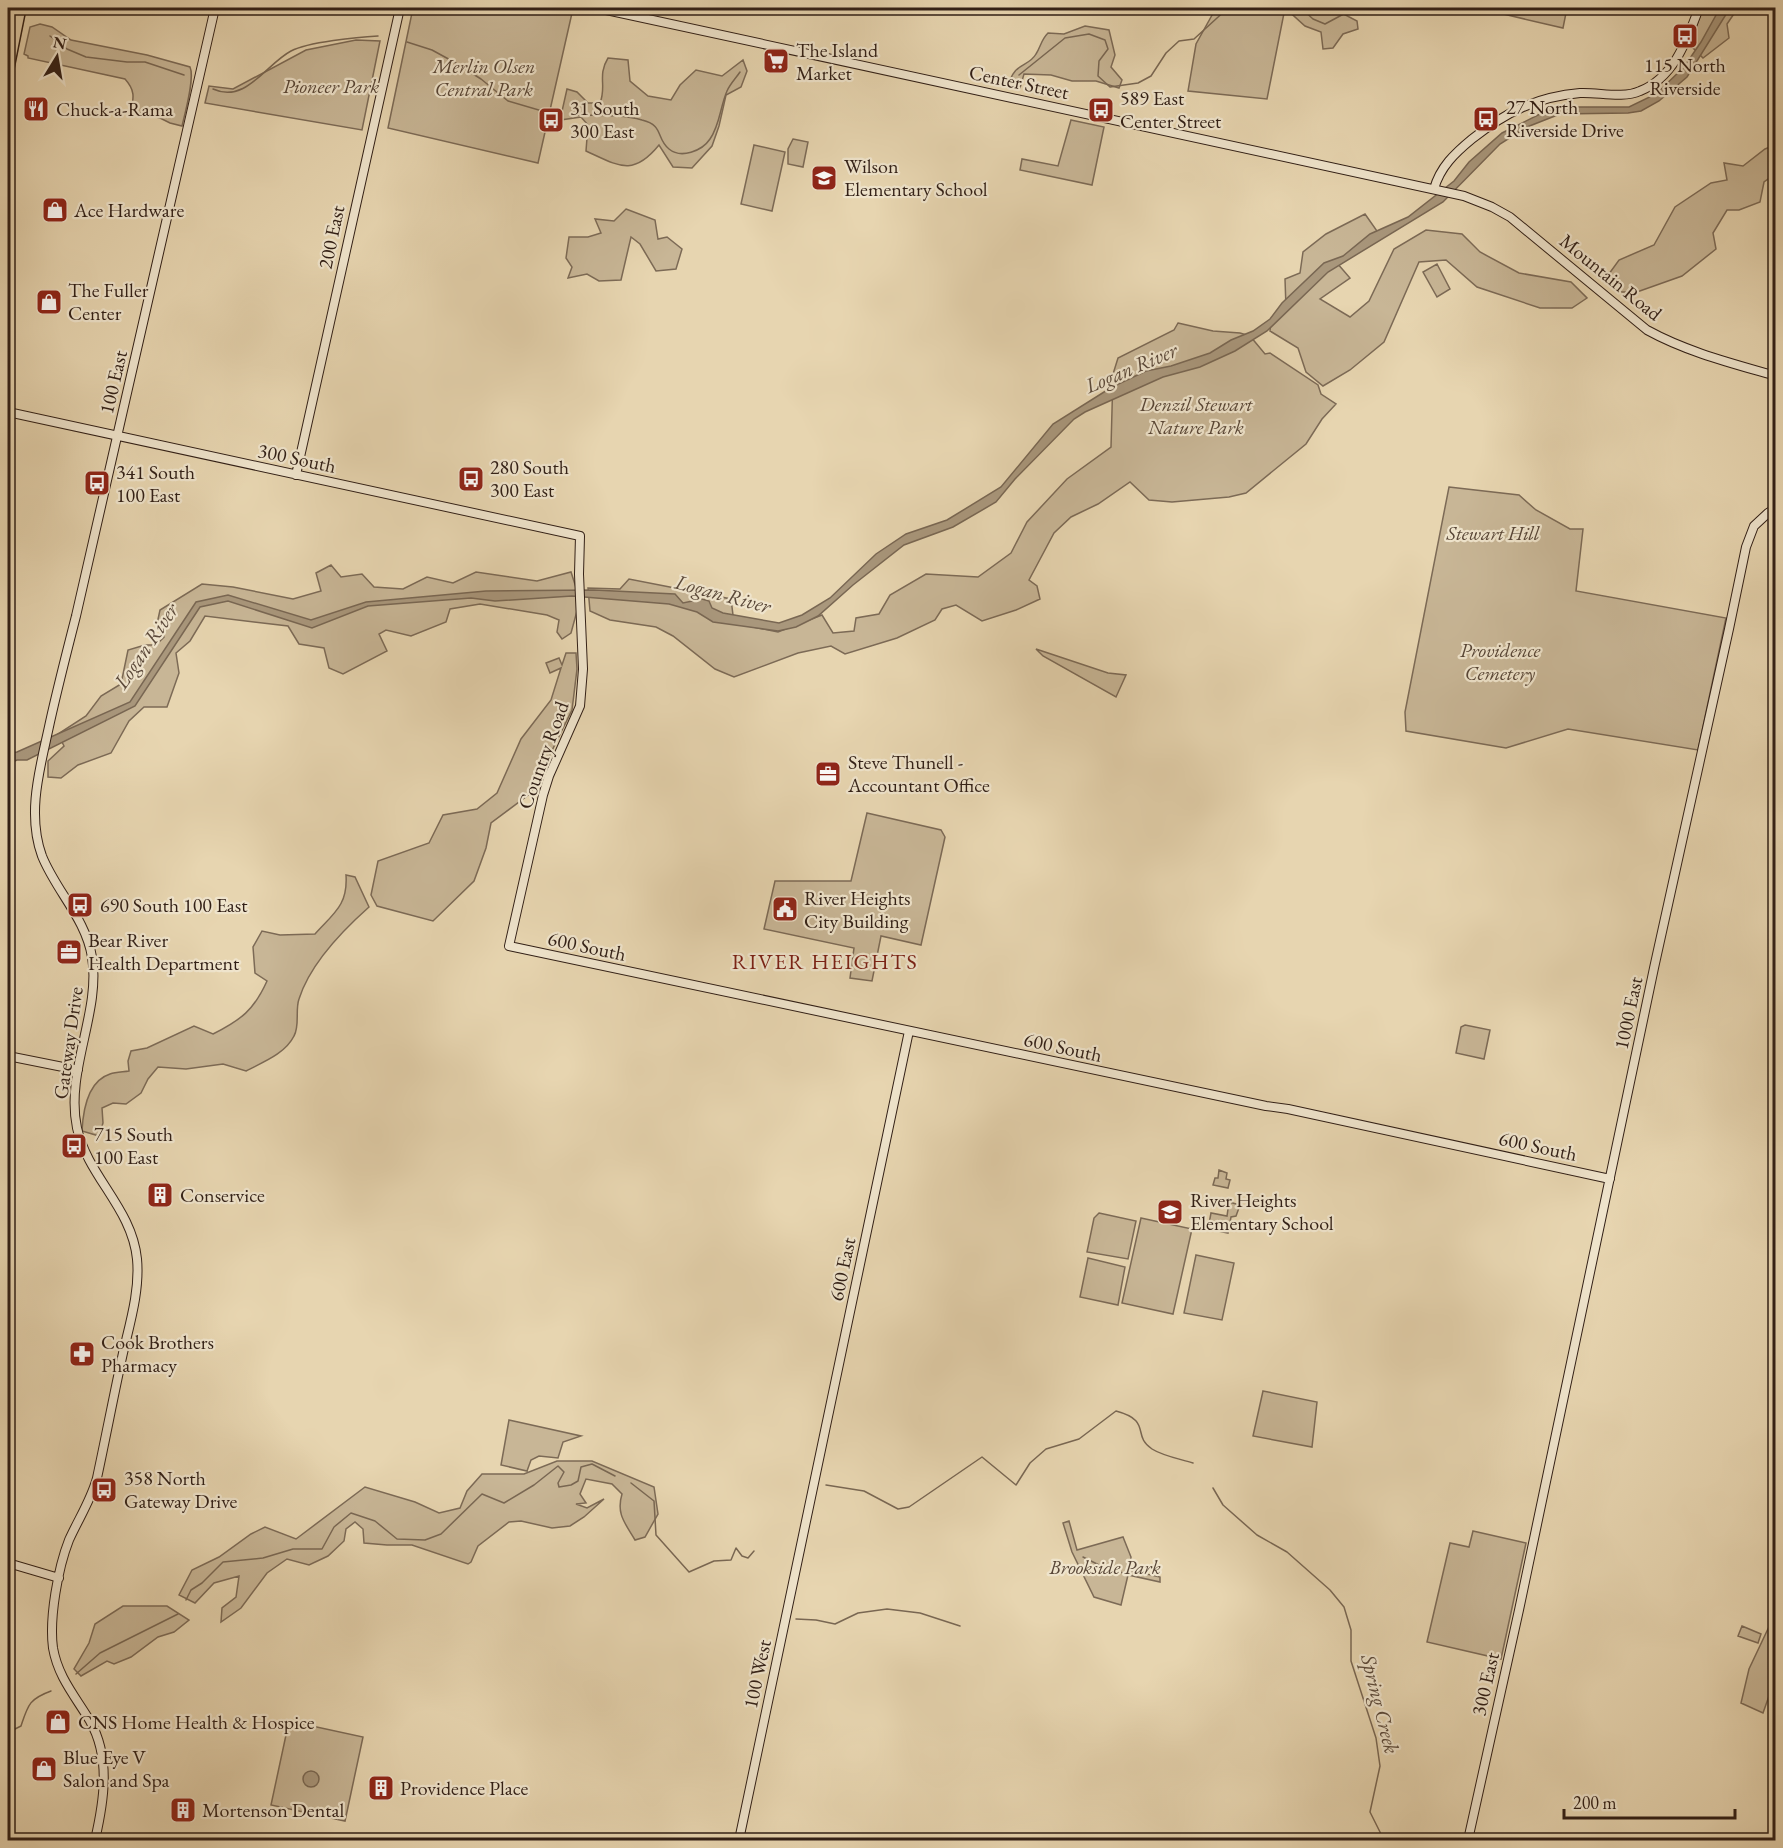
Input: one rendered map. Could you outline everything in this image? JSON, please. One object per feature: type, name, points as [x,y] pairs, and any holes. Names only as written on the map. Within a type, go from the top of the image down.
[{"type":"highway","points":[[8,73],[21,8]]},
{"type":"street","name":"100 East","points":[[41,764],[215,8]]},
{"type":"street","name":"200 East","points":[[296,475],[400,8]]},
{"type":"street","name":"Center Street","points":[[597,8],[1434,189]]},
{"type":"street","points":[[1434,189],[1445,164],[1494,121],[1511,111],[1550,98],[1582,93],[1608,94],[1640,91],[1658,79],[1680,55],[1699,8]]},
{"type":"street","name":"Mountain Road","points":[[1434,189],[1481,202],[1510,217],[1654,334],[1721,361],[1776,376]]},
{"type":"street","name":"300 South","points":[[8,412],[580,536]]},
{"type":"street","name":"1000 East","points":[[1534,1535],[1746,547],[1754,526],[1776,508]]},
{"type":"street","name":"Country Road","points":[[509,946],[543,795],[580,706],[583,669],[579,574],[580,536]]},
{"type":"street","name":"Gateway Drive","points":[[41,764],[35,806],[36,829],[41,853],[84,929],[92,957],[93,977],[78,1070],[75,1104],[79,1136],[94,1168],[117,1202],[130,1228],[135,1245],[137,1277],[133,1307],[97,1478],[92,1495],[69,1542],[59,1578],[52,1630],[57,1667],[90,1721],[98,1737],[102,1753],[105,1780],[95,1840]]},
{"type":"street","name":"600 South","points":[[509,946],[1298,1111],[1610,1179]]},
{"type":"street","name":"600 East","points":[[807,1514],[909,1031]]},
{"type":"street","points":[[8,1056],[78,1070]]},
{"type":"street","name":"100 West","points":[[739,1840],[807,1514]]},
{"type":"street","name":"300 East","points":[[1468,1840],[1534,1535]]},
{"type":"street","points":[[8,1563],[59,1578]]},
{"type":"green space","name":"Merlin Olsen Central Park","points":[[413,8],[545,8],[572,13],[538,163],[388,128]]},
{"type":"green space","points":[[1216,8],[1285,8],[1267,99],[1188,91],[1196,44]]},
{"type":"green space","points":[[1285,8],[1320,8],[1324,11],[1338,11],[1357,21],[1358,29],[1343,34],[1333,48],[1323,49],[1321,32],[1305,26]]},
{"type":"green space","points":[[1504,8],[1567,8],[1563,28],[1503,14]]},
{"type":"green space","points":[[1703,8],[1738,8],[1727,24],[1729,38],[1703,58],[1693,48],[1695,30]]},
{"type":"green space","points":[[40,24],[52,27],[71,40],[147,55],[190,67],[190,87],[182,126],[131,111],[133,94],[125,79],[28,58],[24,54],[30,27]]},
{"type":"green space","points":[[1085,26],[1109,30],[1115,55],[1111,67],[1122,80],[1119,88],[1096,81],[1072,81],[1051,75],[1024,74],[1020,88],[1008,87],[1014,73],[1033,58],[1048,33],[1064,34]]},
{"type":"green space","name":"Pioneer Park","points":[[356,40],[380,41],[362,130],[205,103],[209,86],[233,89],[306,50]]},
{"type":"green space","points":[[608,58],[628,60],[630,81],[648,96],[671,100],[680,85],[696,70],[722,76],[743,60],[747,71],[741,87],[726,95],[712,146],[692,168],[673,167],[659,145],[641,162],[625,166],[586,151],[588,125],[581,117],[560,120],[567,89],[577,92],[588,103],[600,103],[603,91],[603,70]]},
{"type":"green space","points":[[1071,120],[1104,127],[1092,185],[1020,170],[1022,159],[1058,166]]},
{"type":"green space","points":[[793,139],[808,142],[803,167],[788,164],[788,149]]},
{"type":"green space","points":[[754,145],[785,152],[772,211],[741,204]]},
{"type":"green space","points":[[1775,145],[1775,174],[1764,182],[1760,202],[1739,210],[1727,210],[1713,233],[1716,249],[1682,276],[1637,292],[1619,292],[1606,278],[1619,260],[1654,245],[1675,207],[1711,183],[1727,180],[1724,163],[1743,166],[1765,149]]},
{"type":"green space","points":[[626,209],[655,220],[658,239],[667,237],[682,249],[676,269],[656,271],[640,244],[631,237],[621,280],[599,281],[587,274],[568,278],[572,267],[566,258],[569,237],[588,237],[601,233],[595,219],[614,221]]},
{"type":"green space","points":[[1365,214],[1377,231],[1337,263],[1350,278],[1320,299],[1350,317],[1369,301],[1394,249],[1426,230],[1462,234],[1480,252],[1519,273],[1571,282],[1587,298],[1572,308],[1540,308],[1477,287],[1446,260],[1419,262],[1384,342],[1350,370],[1323,386],[1306,372],[1298,348],[1270,331],[1271,321],[1286,308],[1285,279],[1300,273],[1303,252],[1326,234]]},
{"type":"green space","points":[[1437,264],[1450,289],[1437,297],[1423,272]]},
{"type":"green space","name":"Denzil Stewart Nature Park","points":[[1178,323],[1250,336],[1265,354],[1270,353],[1318,385],[1321,394],[1336,404],[1322,419],[1306,444],[1246,493],[1229,497],[1172,502],[1149,500],[1130,482],[1098,504],[1071,517],[1054,533],[1029,580],[1037,586],[1040,599],[982,621],[956,605],[942,609],[935,620],[897,638],[845,654],[831,646],[798,653],[734,677],[715,669],[673,636],[656,627],[610,620],[590,611],[588,588],[620,589],[629,579],[731,599],[734,623],[778,632],[822,615],[833,633],[854,631],[856,618],[879,614],[890,595],[926,574],[978,577],[1011,553],[1027,522],[1067,479],[1111,447],[1113,374],[1118,358],[1174,330]]},
{"type":"green space","name":"Providence Cemetery","points":[[1449,487],[1519,495],[1536,510],[1570,529],[1583,529],[1576,591],[1726,618],[1698,750],[1568,729],[1506,748],[1406,731],[1405,712]]},
{"type":"green space","points":[[331,565],[341,577],[362,574],[374,587],[403,589],[427,577],[453,583],[476,572],[537,581],[571,572],[580,600],[571,633],[562,639],[557,632],[559,620],[547,615],[480,604],[450,609],[446,622],[411,636],[386,630],[379,634],[387,651],[343,674],[329,668],[324,648],[299,644],[288,626],[205,616],[190,641],[176,653],[179,673],[167,707],[144,707],[129,721],[111,753],[78,765],[61,778],[48,777],[48,761],[64,746],[58,734],[86,716],[101,696],[121,684],[128,650],[145,645],[156,645],[164,637],[157,624],[160,610],[202,584],[233,587],[293,599],[321,591],[316,573]]},
{"type":"green space","points":[[1036,649],[1108,673],[1126,675],[1116,697],[1043,656]]},
{"type":"green space","points":[[566,653],[576,653],[577,669],[572,710],[531,793],[491,823],[486,848],[474,881],[433,921],[377,906],[371,895],[378,861],[429,843],[443,815],[477,809],[497,793],[521,739],[551,700],[561,668],[550,673],[546,663],[559,658],[562,665]]},
{"type":"green space","points":[[867,813],[941,830],[945,837],[921,945],[881,936],[872,981],[850,978],[854,948],[764,929],[775,881],[851,881]]},
{"type":"green space","points":[[346,875],[355,877],[369,907],[338,937],[311,973],[298,1003],[296,1032],[285,1048],[246,1071],[223,1064],[186,1069],[158,1067],[148,1079],[141,1093],[126,1104],[113,1103],[102,1108],[103,1123],[99,1136],[82,1131],[85,1106],[96,1083],[112,1073],[129,1071],[128,1061],[131,1051],[147,1048],[194,1026],[213,1034],[246,1013],[257,1000],[267,981],[255,973],[253,947],[262,931],[280,935],[315,934],[334,914],[342,901],[345,894]]},
{"type":"green space","points":[[1465,1025],[1490,1030],[1484,1059],[1456,1053],[1461,1027]]},
{"type":"green space","points":[[1219,1170],[1227,1173],[1226,1179],[1230,1180],[1228,1188],[1213,1185],[1215,1178],[1218,1178]]},
{"type":"green space","points":[[1229,1202],[1240,1205],[1236,1216],[1231,1217],[1228,1233],[1208,1229],[1211,1213],[1227,1216]]},
{"type":"green space","points":[[1099,1213],[1136,1221],[1128,1259],[1087,1252],[1094,1218]]},
{"type":"green space","points":[[1141,1218],[1192,1229],[1173,1314],[1122,1303]]},
{"type":"green space","points":[[1196,1255],[1234,1263],[1222,1320],[1184,1313]]},
{"type":"green space","points":[[1088,1258],[1125,1267],[1118,1305],[1080,1297]]},
{"type":"green space","points":[[1263,1391],[1317,1402],[1312,1447],[1253,1436]]},
{"type":"green space","points":[[509,1420],[581,1436],[563,1442],[558,1458],[539,1456],[531,1460],[527,1471],[501,1465]]},
{"type":"green space","points":[[557,1461],[592,1461],[654,1487],[658,1514],[645,1537],[635,1540],[621,1513],[622,1494],[612,1484],[586,1479],[580,1494],[586,1503],[576,1504],[587,1508],[604,1499],[584,1517],[570,1526],[552,1528],[521,1521],[509,1522],[478,1546],[468,1564],[412,1545],[364,1543],[363,1529],[355,1522],[346,1529],[344,1541],[328,1556],[309,1565],[287,1559],[267,1573],[241,1608],[221,1622],[222,1608],[236,1597],[239,1576],[214,1583],[195,1603],[179,1595],[192,1570],[219,1557],[251,1534],[265,1527],[296,1539],[365,1487],[415,1502],[439,1513],[460,1508],[467,1491],[482,1474],[524,1474]]},
{"type":"green space","name":"Brookside Park","points":[[1069,1521],[1077,1550],[1123,1537],[1131,1557],[1129,1570],[1160,1577],[1160,1582],[1128,1575],[1121,1605],[1094,1597],[1072,1552],[1063,1523]]},
{"type":"green space","points":[[1473,1531],[1526,1543],[1501,1659],[1427,1642],[1450,1543],[1469,1547]]},
{"type":"green space","points":[[123,1606],[167,1606],[189,1620],[174,1632],[158,1637],[131,1657],[114,1664],[107,1661],[81,1676],[74,1669],[89,1643],[95,1624]]},
{"type":"green space","points":[[1775,1614],[1775,1679],[1763,1713],[1741,1703],[1749,1669]]},
{"type":"green space","points":[[1742,1626],[1761,1634],[1758,1643],[1738,1636]]},
{"type":"green space","points":[[289,1721],[363,1737],[345,1821],[271,1805]]},
{"type":"shaded area","points":[[1720,8],[1730,8],[1687,77],[1659,101],[1641,111],[1628,113],[1560,114],[1527,127],[1500,144],[1443,202],[1328,272],[1267,331],[1235,351],[1200,367],[1163,377],[1085,412],[1074,419],[1015,479],[996,502],[953,527],[904,545],[818,616],[796,627],[778,631],[713,622],[697,612],[669,604],[572,596],[495,601],[471,598],[368,606],[312,628],[228,601],[200,607],[135,706],[27,760],[17,760],[8,764],[8,753],[17,752],[130,702],[196,602],[228,595],[311,620],[366,602],[486,591],[594,590],[675,594],[683,603],[702,599],[709,601],[712,608],[723,613],[779,623],[802,615],[830,598],[876,554],[906,534],[947,520],[1001,487],[1053,424],[1112,387],[1146,371],[1171,366],[1210,353],[1231,340],[1253,331],[1270,319],[1282,303],[1324,263],[1343,256],[1370,234],[1408,217],[1454,181],[1469,162],[1502,133],[1544,112],[1565,107],[1629,107],[1656,94],[1684,67]]},
{"type":"shaded area","points":[[311,1771],[319,1779],[311,1787],[303,1779]]},
{"type":"waterway","points":[[1019,75],[1065,38],[1089,34],[1105,40],[1108,49],[1099,61],[1098,76],[1110,87],[1138,83],[1151,76],[1166,53],[1179,41],[1194,39],[1228,8]]},
{"type":"waterway","points":[[1301,8],[1313,19],[1325,24],[1353,9],[1362,8]]},
{"type":"waterway","points":[[50,36],[67,49],[86,57],[145,62],[184,75]]},
{"type":"waterway","points":[[213,89],[225,92],[246,87],[282,57],[299,48],[333,40],[378,36]]},
{"type":"waterway","points":[[407,42],[432,50],[454,62],[481,79],[508,101],[549,113]]},
{"type":"waterway","points":[[572,115],[616,116],[649,122],[657,129],[662,141],[669,149],[679,153],[691,152],[702,147],[713,134],[727,91],[740,72]]},
{"type":"waterway","name":"Spring Creek","points":[[826,1485],[864,1491],[898,1509],[909,1507],[982,1457],[1016,1485],[1030,1463],[1046,1449],[1079,1439],[1116,1411],[1134,1419],[1143,1439],[1152,1449],[1193,1463]]},
{"type":"waterway","name":"Spring Creek","points":[[186,1600],[191,1590],[202,1583],[223,1562],[263,1558],[293,1549],[322,1549],[334,1527],[351,1513],[375,1521],[397,1539],[425,1540],[441,1534],[482,1494],[504,1503],[534,1485],[558,1466],[564,1472],[558,1483],[559,1487],[578,1481],[581,1467],[592,1464],[615,1476]]},
{"type":"waterway","name":"Spring Creek","points":[[631,1483],[654,1501],[656,1535],[689,1572],[714,1561],[731,1560],[736,1548],[742,1556],[748,1558],[754,1551]]},
{"type":"waterway","name":"Spring Creek","points":[[1213,1488],[1223,1505],[1257,1535],[1287,1552],[1330,1590],[1344,1607],[1351,1630],[1351,1661],[1376,1738],[1380,1766],[1370,1812],[1384,1840]]},
{"type":"waterway","points":[[1083,1557],[1123,1573]]},
{"type":"waterway","points":[[796,1619],[835,1624],[858,1613],[887,1609],[920,1613],[960,1626]]},
{"type":"waterway","name":"Spring Creek","points":[[76,1674],[100,1653],[178,1614]]},
{"type":"waterway","name":"Spring Creek","points":[[8,1725],[13,1730],[21,1726],[30,1704],[51,1691]]},
{"type":"place","name":"115 North Riverside","points":[[1685,36]]},
{"type":"place","name":"The Island Market","points":[[776,61]]},
{"type":"place","name":"Chuck-a-Rama","points":[[36,109]]},
{"type":"place","name":"589 East Center Street","points":[[1101,110]]},
{"type":"place","name":"27 North Riverside Drive","points":[[1486,119]]},
{"type":"place","name":"31 South 300 East","points":[[551,120]]},
{"type":"place","name":"Wilson Elementary School","points":[[824,178]]},
{"type":"place","name":"Ace Hardware","points":[[55,210]]},
{"type":"place","name":"The Fuller Center","points":[[49,302]]},
{"type":"place","name":"280 South 300 East","points":[[471,479]]},
{"type":"place","name":"341 South 100 East","points":[[97,483]]},
{"type":"place","name":"Steve Thunell - Accountant Office","points":[[828,774]]},
{"type":"place","name":"690 South 100 East","points":[[80,905]]},
{"type":"place","name":"River Heights City Building","points":[[785,909]]},
{"type":"place","name":"Bear River Health Department","points":[[69,952]]},
{"type":"place","name":"715 South 100 East","points":[[74,1146]]},
{"type":"place","name":"Conservice","points":[[160,1195]]},
{"type":"place","name":"River Heights Elementary School","points":[[1170,1212]]},
{"type":"place","name":"Cook Brothers Pharmacy","points":[[82,1354]]},
{"type":"place","name":"358 North Gateway Drive","points":[[104,1490]]},
{"type":"place","name":"CNS Home Health & Hospice","points":[[58,1722]]},
{"type":"place","name":"Blue Eye V Salon and Spa","points":[[44,1769]]},
{"type":"place","name":"Providence Place","points":[[381,1788]]},
{"type":"place","name":"Mortenson Dental","points":[[183,1810]]},
{"type":"district","name":"RIVER HEIGHTS","points":[[825,961]]},
{"type":"water label","name":"Logan River","points":[[1131,368]]},
{"type":"water label","name":"Logan River","points":[[723,594]]},
{"type":"water label","name":"Logan River","points":[[146,646]]},
{"type":"park label","name":"Stewart Hill","points":[[1493,533]]}]
